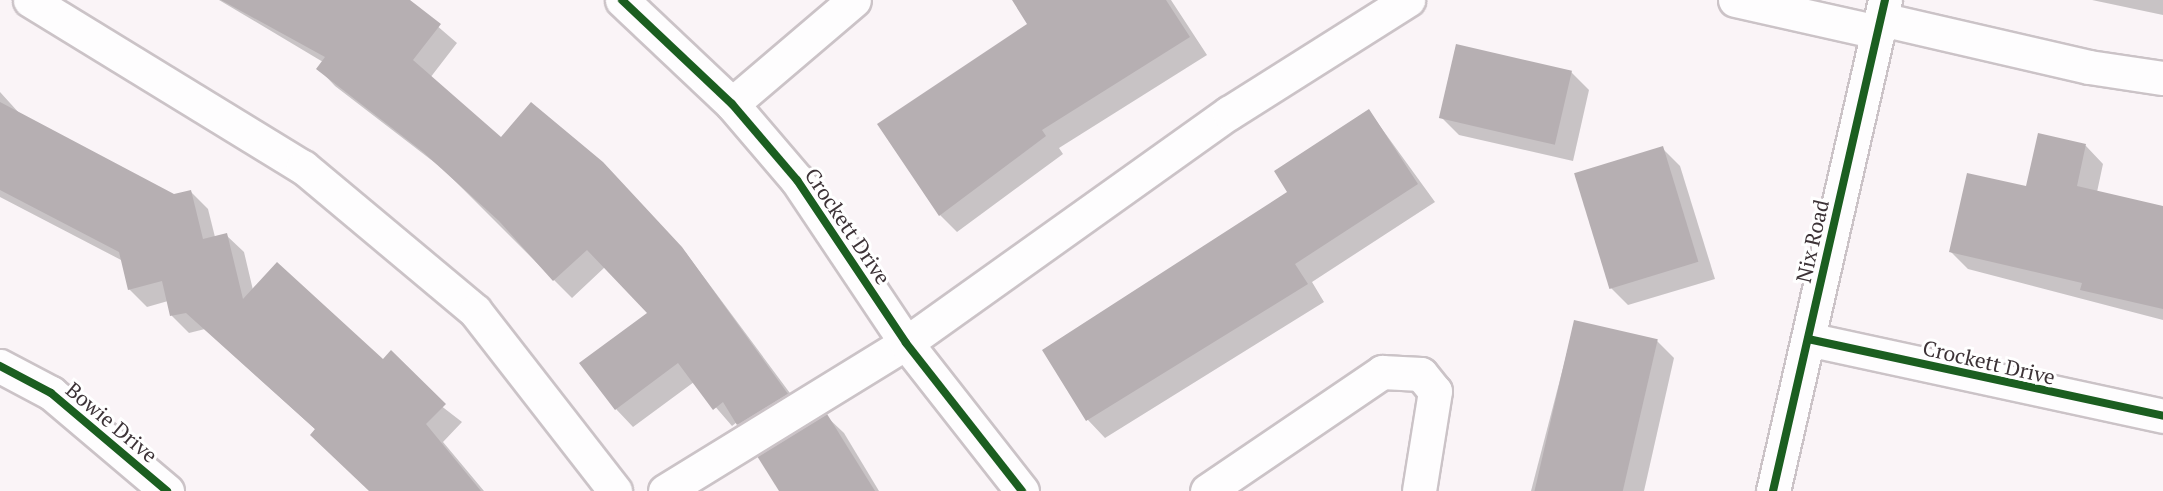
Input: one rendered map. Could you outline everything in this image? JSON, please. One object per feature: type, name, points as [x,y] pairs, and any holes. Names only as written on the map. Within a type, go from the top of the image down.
[{"type":"street","points":[[30,0],[303,167],[474,310],[615,491]]},
{"type":"street","name":"Crockett Drive","points":[[622,0],[732,104],[797,180],[906,343],[1022,491]]},
{"type":"street","points":[[732,104],[854,0]]},
{"type":"street","points":[[664,491],[906,343],[1229,113],[1408,0]]},
{"type":"street","points":[[1735,0],[1882,17],[2089,67],[2163,78]]},
{"type":"street","name":"Nix Road","points":[[1773,491],[1882,17]]},
{"type":"street","name":"Crockett Drive","points":[[1808,339],[2163,416]]},
{"type":"street","name":"Bowie Drive","points":[[0,366],[51,393],[167,491]]},
{"type":"street","points":[[1207,491],[1382,372],[1421,374],[1435,391],[1419,491]]},
{"type":"building","points":[[221,0],[410,0],[441,24],[413,60],[501,137],[531,102],[603,162],[682,247],[788,394],[737,425],[723,402],[713,410],[678,363],[615,410],[579,363],[647,313],[587,250],[553,281],[499,221],[423,152],[316,69],[325,57]]},
{"type":"building","points":[[1012,0],[1166,0],[1190,37],[1042,130],[1046,136],[939,216],[877,124],[1027,24]]},
{"type":"building","points":[[1456,44],[1572,71],[1555,145],[1439,118]]},
{"type":"building","points":[[0,102],[174,194],[191,190],[203,239],[227,233],[243,299],[277,262],[383,359],[391,350],[446,404],[426,424],[481,491],[369,491],[310,435],[315,429],[186,313],[170,316],[162,281],[128,290],[119,252],[0,190]]},
{"type":"building","points":[[1369,109],[1418,184],[1295,264],[1308,284],[1086,421],[1042,350],[1287,192],[1274,171]]},
{"type":"building","points":[[2038,133],[2086,144],[2077,186],[2163,206],[2163,309],[2080,290],[2082,283],[1949,252],[1967,173],[2026,186]]},
{"type":"building","points":[[1663,146],[1698,262],[1609,289],[1574,173]]},
{"type":"building","points":[[1574,320],[1658,339],[1623,491],[1535,491]]},
{"type":"building","points":[[827,414],[875,491],[779,491],[757,456]]},
{"type":"cycle path","points":[[622,0],[732,104],[797,180],[906,343],[1022,491]]},
{"type":"cycle path","points":[[1773,491],[1885,0]]},
{"type":"cycle path","points":[[1808,339],[2163,416]]},
{"type":"cycle path","points":[[0,366],[51,393],[167,491]]}]
